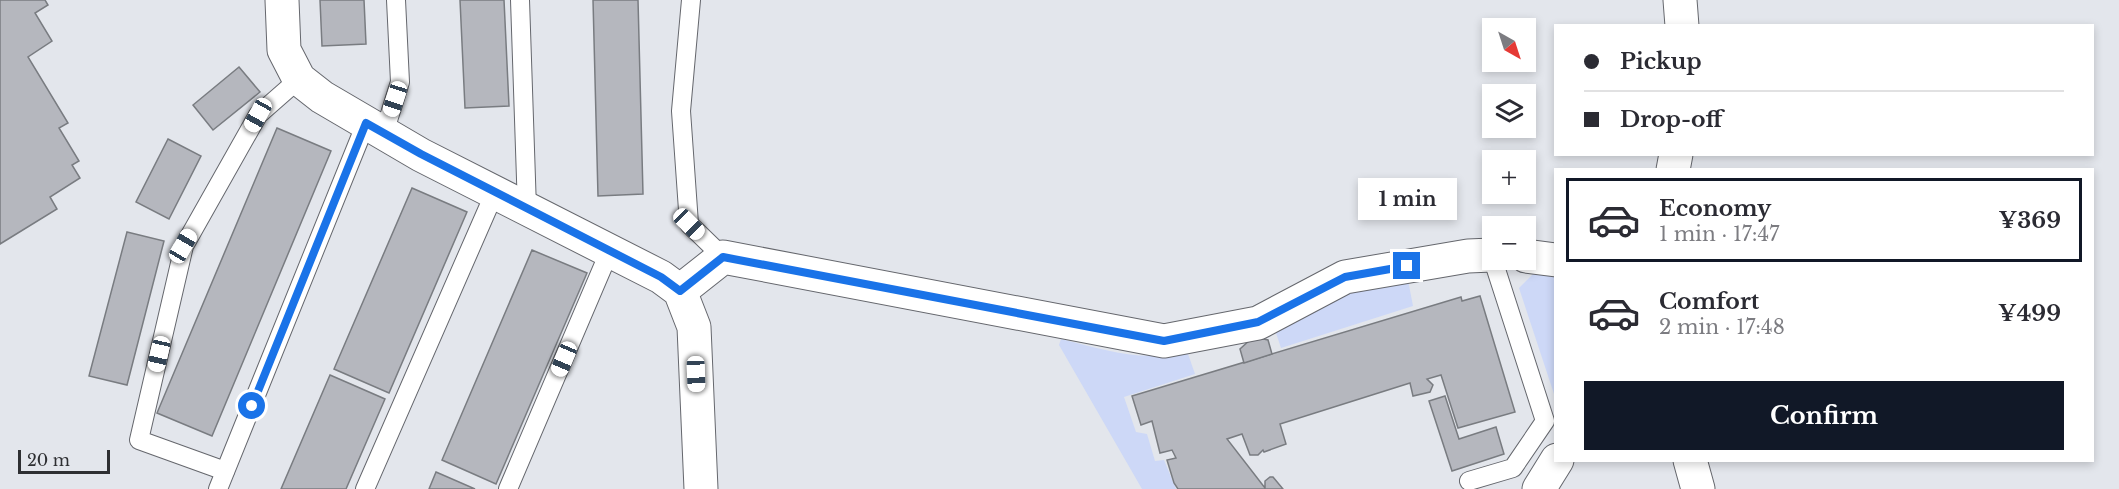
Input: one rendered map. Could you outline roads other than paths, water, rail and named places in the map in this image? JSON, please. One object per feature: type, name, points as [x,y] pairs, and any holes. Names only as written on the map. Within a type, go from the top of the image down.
[{"type":"street","points":[[282,0],[285,50],[299,79],[322,97],[527,209],[661,277],[680,291],[694,327],[701,489]]},
{"type":"street","points":[[1680,0],[1682,24]]},
{"type":"street","points":[[680,291],[723,257],[1164,341],[1258,322],[1345,277],[1468,256],[1482,257]]},
{"type":"street","points":[[1536,257],[1554,260]]},
{"type":"street","points":[[1539,489],[1556,462]]},
{"type":"street","points":[[1691,462],[1698,489]]},
{"type":"lane","points":[[218,489],[375,128],[400,82],[396,0]]},
{"type":"lane","points":[[520,0],[527,209]]},
{"type":"lane","points":[[691,0],[681,111],[689,224],[723,257]]},
{"type":"lane","points":[[225,471],[139,440],[183,246],[258,115],[299,79]]},
{"type":"lane","points":[[365,489],[495,192]]},
{"type":"lane","points":[[508,489],[610,250]]},
{"type":"lane","points":[[1469,481],[1513,468],[1545,421],[1496,270]]}]
